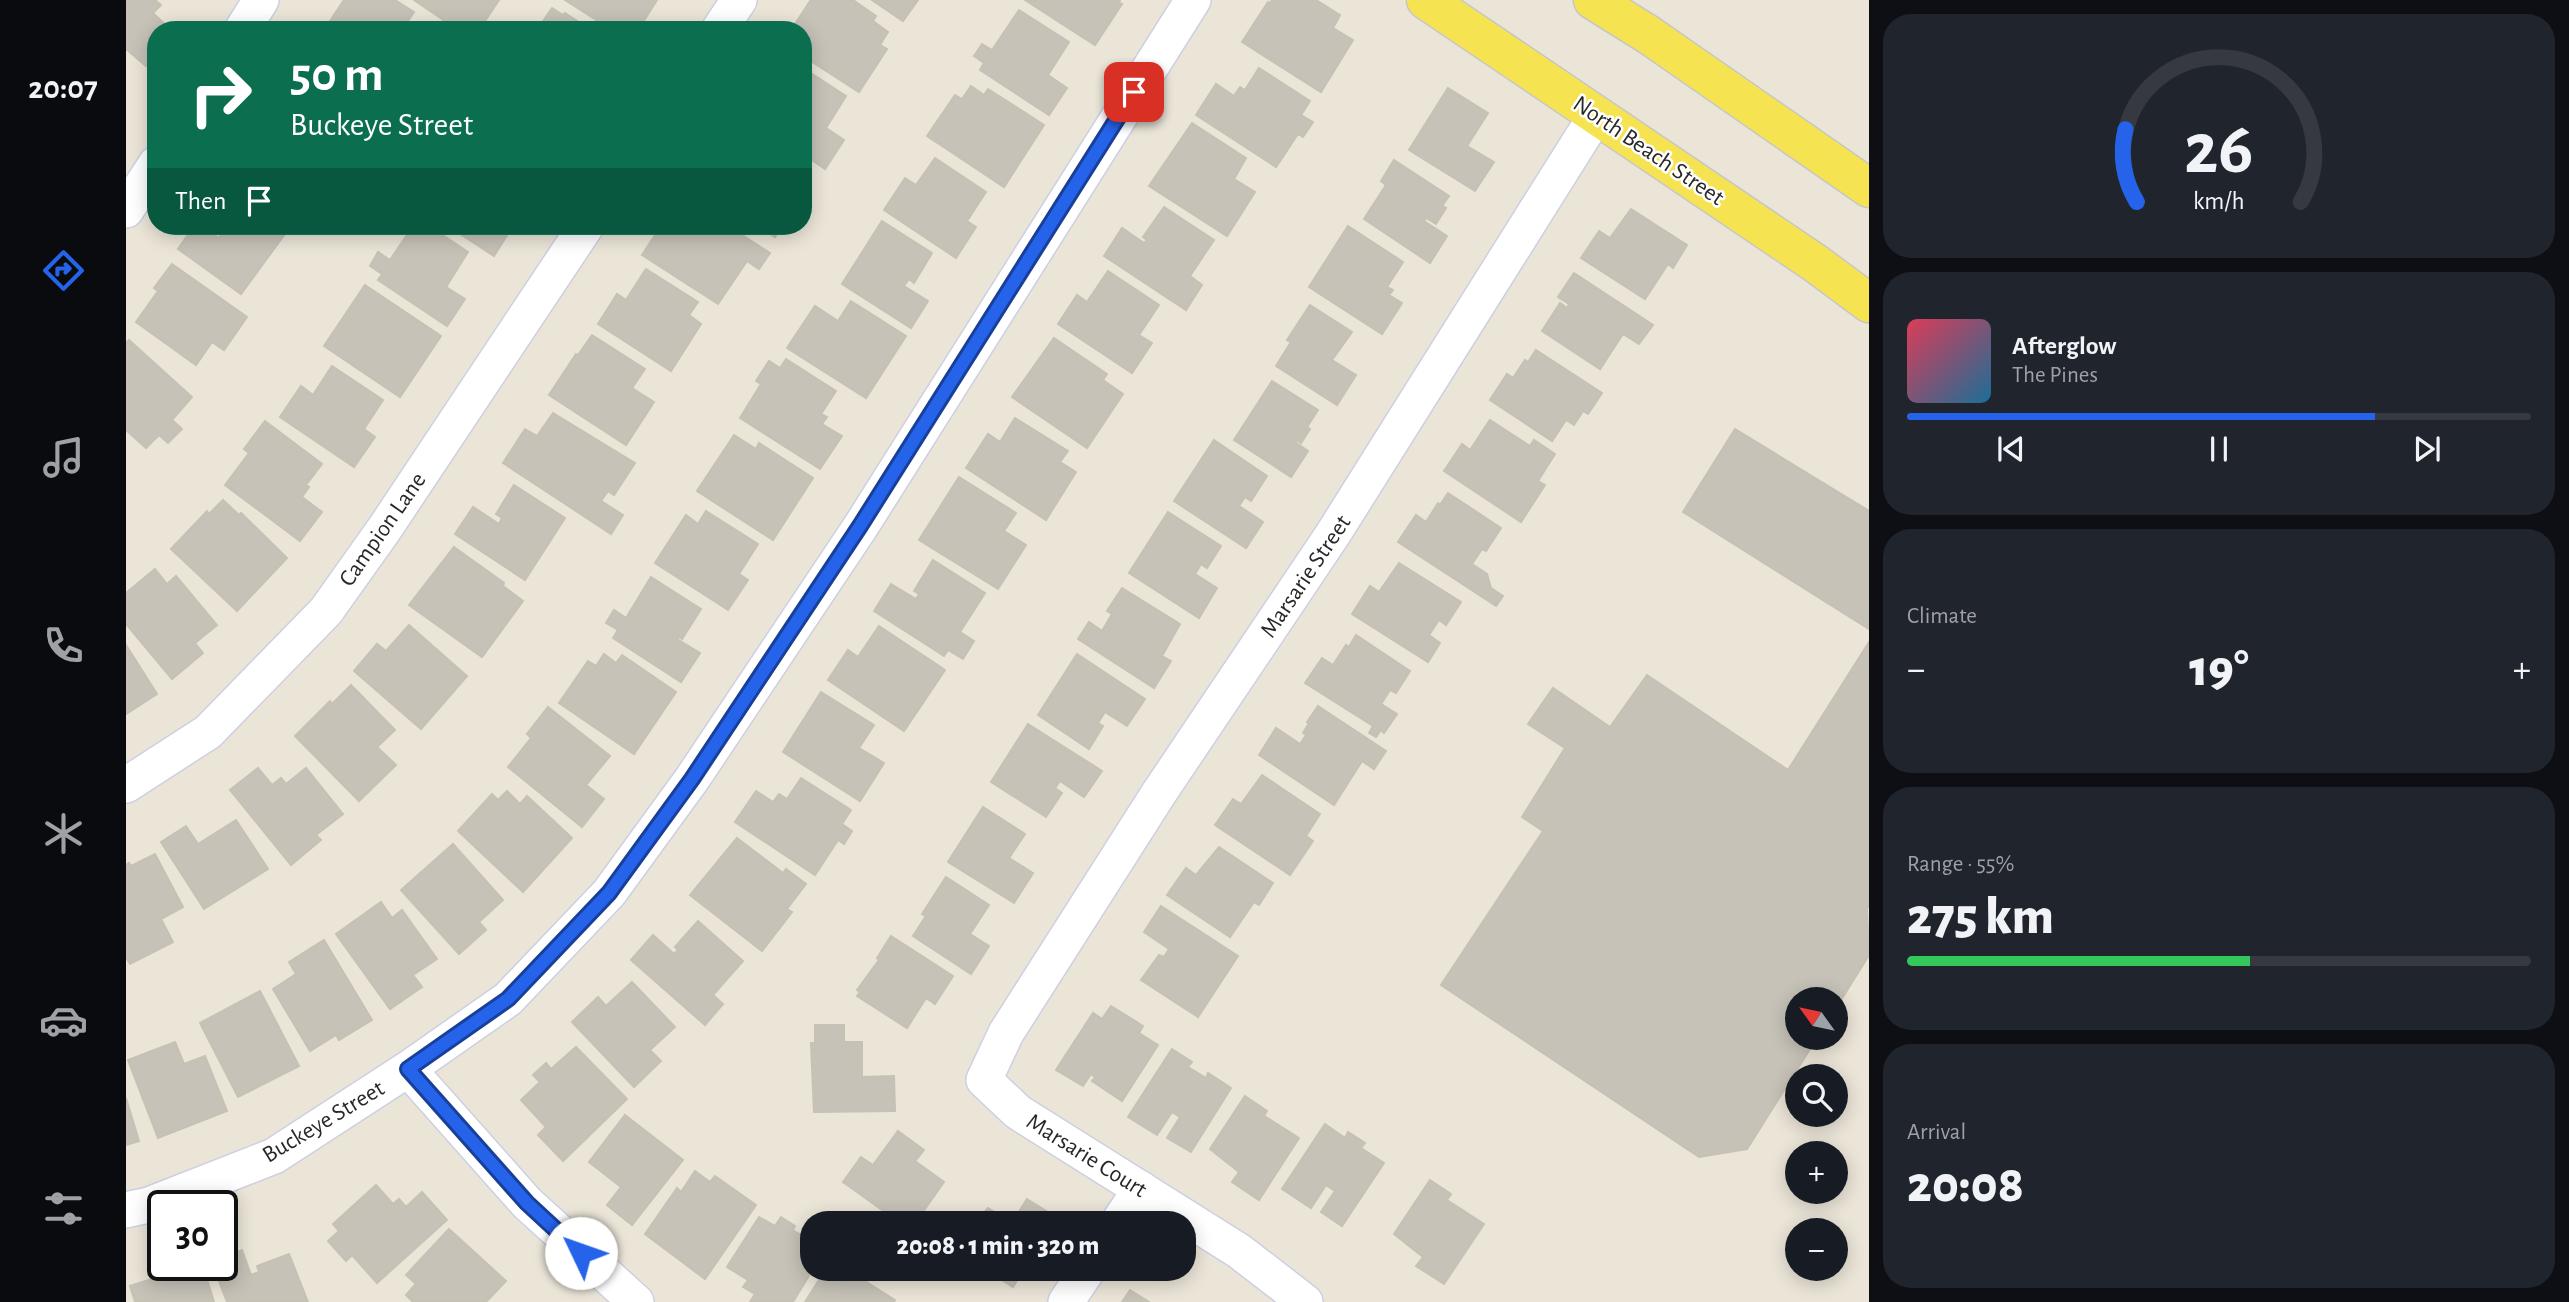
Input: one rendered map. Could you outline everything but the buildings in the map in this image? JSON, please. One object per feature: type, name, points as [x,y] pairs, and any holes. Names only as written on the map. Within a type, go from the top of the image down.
[{"type":"main road","name":"North Beach Street","points":[[1426,0],[1597,114],[1869,303]]},
{"type":"main road","points":[[1593,0],[1650,35],[1869,188]]},
{"type":"street","points":[[248,21],[261,0]]},
{"type":"street","points":[[725,21],[738,0]]},
{"type":"street","name":"Buckeye Street","points":[[126,1210],[149,1205],[274,1156],[408,1069],[508,999],[609,893],[692,779],[860,526],[1193,0]]},
{"type":"street","name":"Marsarie Street","points":[[1006,1033],[1159,793],[1333,534],[1597,114]]},
{"type":"street","points":[[126,210],[147,178]]},
{"type":"street","name":"Campion Lane","points":[[126,785],[208,732],[326,611],[385,528],[580,235]]},
{"type":"street","name":"Marsarie Court","points":[[1006,1033],[984,1080],[1018,1112],[1239,1251],[1305,1302]]},
{"type":"street","points":[[408,1069],[527,1203],[635,1302]]},
{"type":"street","points":[[1126,1211],[1141,1189]]},
{"type":"street","points":[[1066,1302],[1080,1281]]},
{"type":"route","points":[[581,1253],[527,1203],[408,1069],[508,999],[609,893],[692,779],[860,526],[1134,92]]}]
